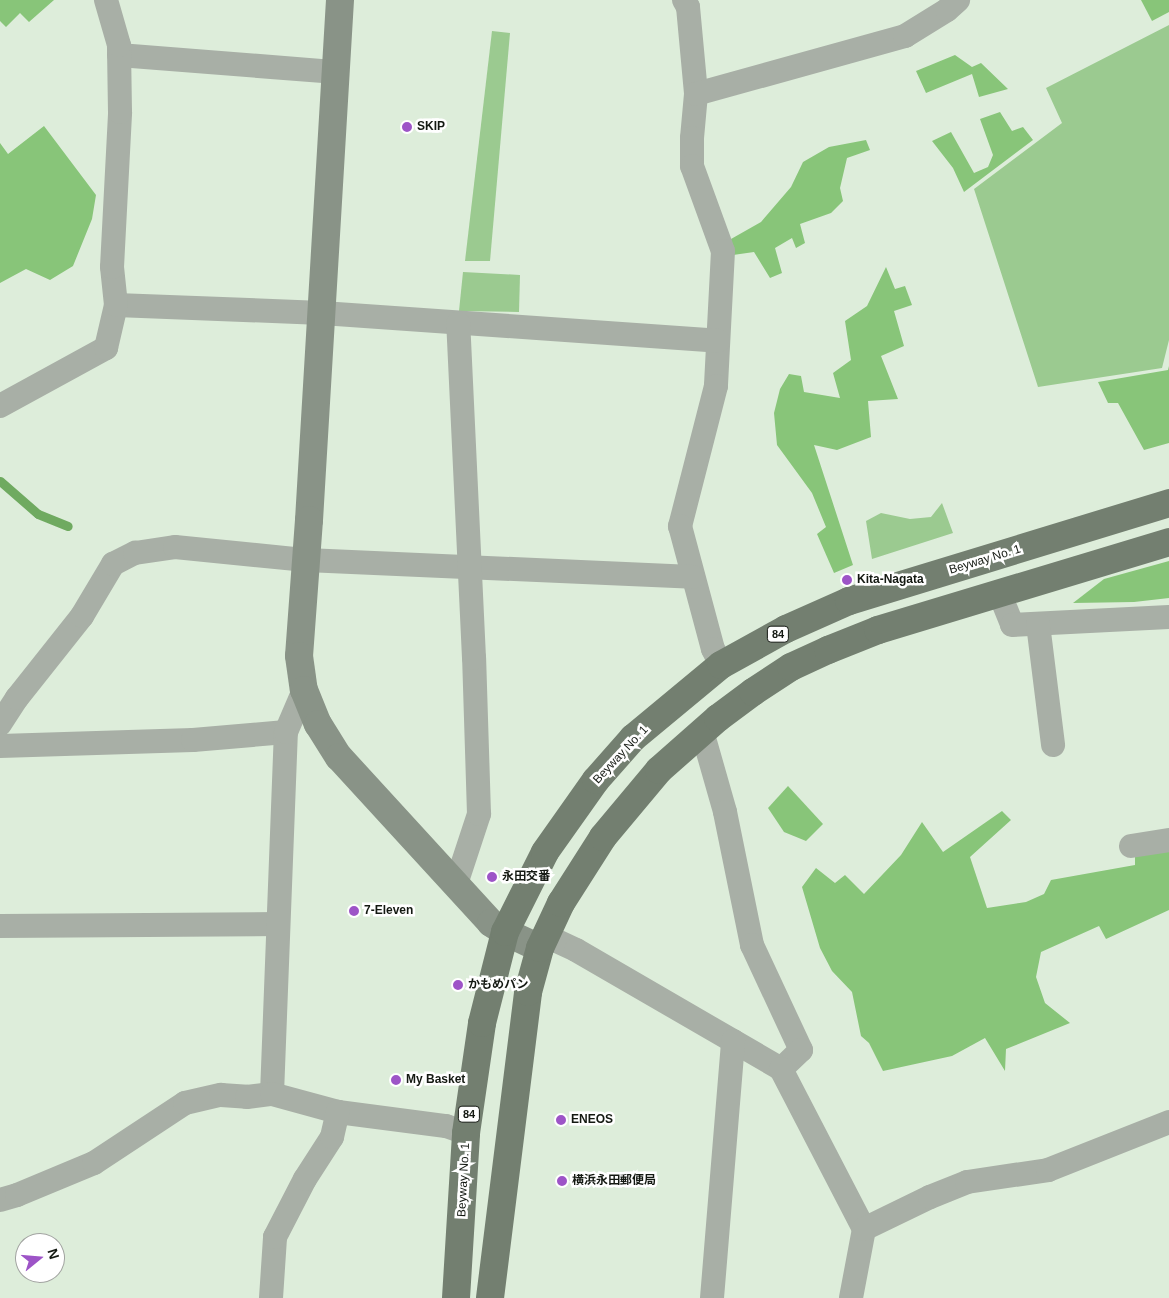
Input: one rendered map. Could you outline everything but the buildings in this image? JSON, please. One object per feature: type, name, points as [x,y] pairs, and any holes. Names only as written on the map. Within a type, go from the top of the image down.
[{"type":"main road","name":"Beyway No. 1","points":[[457,1296],[466,1133],[482,1023],[506,932],[545,852],[596,780],[633,738],[721,665],[786,629],[850,602],[1169,503]]},
{"type":"main road","points":[[490,1298],[528,992],[543,942],[561,903],[603,837],[659,770],[702,731],[753,692],[791,667],[828,650],[878,630],[1169,542]]},
{"type":"street","points":[[0,406],[106,348],[116,305],[112,267],[120,112],[119,45],[106,0]]},
{"type":"street","points":[[340,0],[322,313],[299,656],[304,690],[318,724],[339,757],[490,923],[506,932],[576,950],[781,1068],[864,1230],[851,1298]]},
{"type":"street","points":[[684,0],[688,7],[696,94],[692,138],[692,166],[723,251],[716,386],[680,526],[713,649],[721,665]]},
{"type":"street","points":[[696,94],[904,36],[947,10],[958,0]]},
{"type":"street","points":[[119,55],[336,72]]},
{"type":"street","points":[[116,305],[322,313],[718,341]]},
{"type":"street","points":[[456,884],[479,814],[458,323]]},
{"type":"street","points":[[0,724],[17,698],[82,616],[113,564],[135,553],[175,547],[306,560],[693,576]]},
{"type":"street","points":[[1000,592],[1012,625],[1169,618]]},
{"type":"street","points":[[1038,624],[1053,745]]},
{"type":"street","points":[[272,1094],[286,732],[304,690]]},
{"type":"street","points":[[702,731],[725,812],[752,945],[801,1050],[781,1068]]},
{"type":"street","points":[[0,746],[193,740],[286,732]]},
{"type":"street","points":[[1131,846],[1169,840]]},
{"type":"street","points":[[0,926],[278,924]]},
{"type":"street","points":[[712,1298],[733,1041]]},
{"type":"street","points":[[0,1200],[94,1163],[185,1103],[221,1095],[247,1097],[272,1094],[338,1112],[446,1126],[466,1133]]},
{"type":"street","points":[[271,1298],[275,1237],[305,1179],[332,1137],[338,1112]]},
{"type":"street","points":[[864,1230],[930,1197],[967,1182],[1048,1170],[1169,1122]]},
{"type":"street","points":[[457,1296],[490,1298]]},
{"type":"green space","points":[[0,0],[54,0],[29,22],[20,13],[6,27],[0,21]]},
{"type":"green space","points":[[1141,0],[1169,0],[1169,12],[1152,21]]},
{"type":"green space","points":[[1169,25],[1169,340],[1162,368],[1038,387],[974,189],[1062,123],[1046,88]]},
{"type":"green space","points":[[492,31],[510,33],[490,261],[465,261]]},
{"type":"green space","points":[[955,55],[972,67],[981,63],[1008,89],[979,97],[972,74],[926,93],[916,71]]},
{"type":"green space","points":[[1000,112],[1012,131],[1023,127],[1033,140],[964,192],[953,168],[932,141],[951,132],[974,173],[988,167],[993,155],[980,119]]},
{"type":"green space","points":[[44,126],[96,195],[92,219],[73,266],[50,280],[26,269],[0,283],[0,143],[8,154]]},
{"type":"green space","points":[[866,140],[870,150],[847,158],[840,188],[843,201],[831,213],[800,224],[805,243],[796,248],[792,238],[775,248],[782,273],[770,278],[754,252],[733,255],[731,239],[761,222],[791,187],[803,162],[829,147]]},
{"type":"green space","points":[[886,267],[895,289],[905,286],[912,305],[894,311],[904,346],[881,356],[898,399],[868,401],[871,437],[837,450],[814,445],[853,565],[834,573],[817,534],[826,527],[812,493],[777,445],[774,413],[780,389],[789,374],[801,376],[804,392],[840,398],[833,373],[851,360],[845,321],[867,306]]},
{"type":"green space","points":[[463,272],[520,275],[519,312],[459,311]]},
{"type":"green space","points":[[1169,366],[1169,443],[1144,450],[1118,403],[1108,403],[1098,382],[1168,370]]},
{"type":"green space","points":[[942,503],[953,533],[872,559],[866,521],[881,513],[910,519],[931,517]]},
{"type":"green space","points":[[1169,561],[1169,598],[1134,602],[1073,603],[1104,579]]},
{"type":"green space","points":[[788,786],[823,824],[806,841],[784,832],[768,808]]},
{"type":"green space","points":[[1002,811],[1011,820],[970,857],[987,908],[1026,902],[1044,894],[1051,880],[1135,865],[1135,855],[1169,849],[1169,910],[1106,939],[1099,926],[1041,952],[1036,977],[1045,1003],[1070,1023],[1006,1049],[1005,1071],[985,1038],[952,1056],[883,1071],[869,1043],[861,1036],[852,992],[832,971],[820,948],[802,887],[816,868],[835,883],[845,875],[864,894],[901,855],[922,822],[943,852]]},
{"type":"waterway","points":[[0,481],[38,514],[68,526]]},
{"type":"place","name":"SKIP","points":[[407,127]]},
{"type":"place","name":"Kita-Nagata","points":[[847,580]]},
{"type":"place","name":"永田交番","points":[[492,877]]},
{"type":"place","name":"7-Eleven","points":[[354,911]]},
{"type":"place","name":"かもめパン","points":[[458,985]]},
{"type":"place","name":"My Basket","points":[[396,1080]]},
{"type":"place","name":"ENEOS","points":[[561,1120]]},
{"type":"place","name":"横浜永田郵便局","points":[[562,1181]]}]
